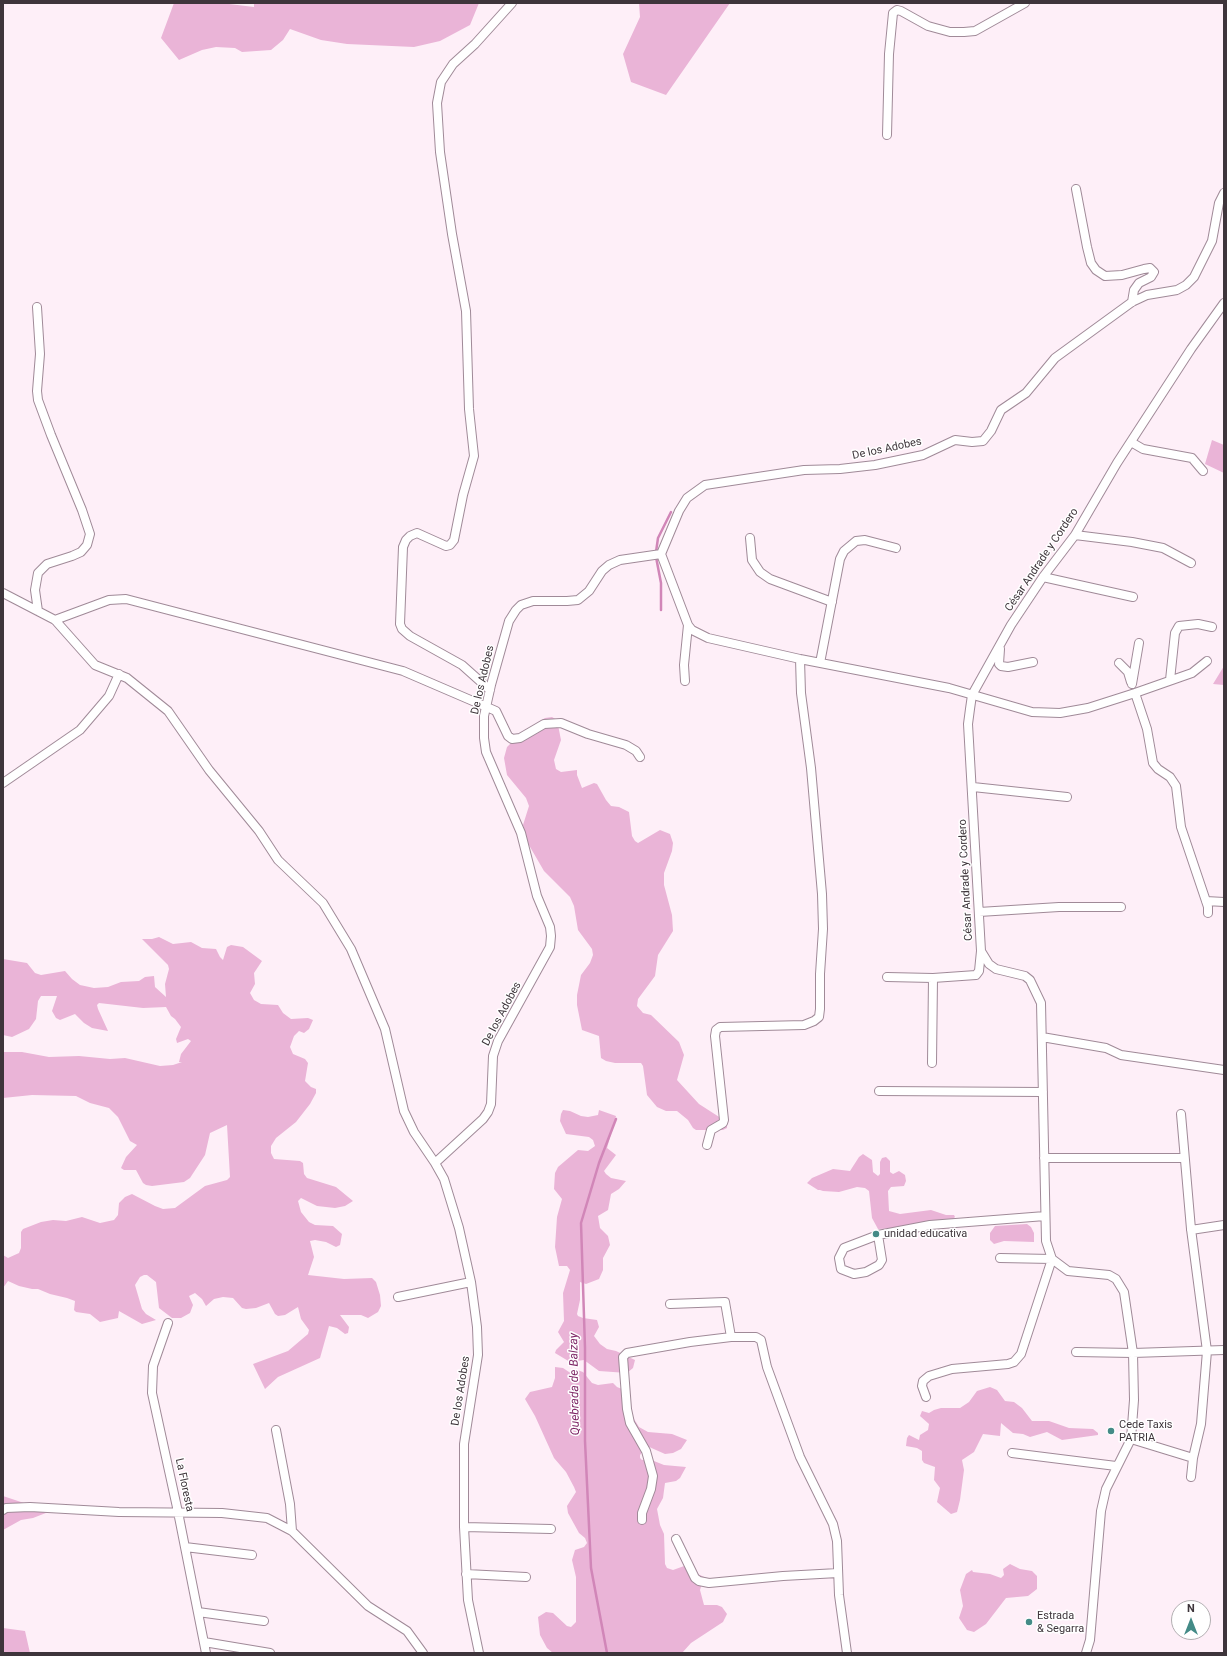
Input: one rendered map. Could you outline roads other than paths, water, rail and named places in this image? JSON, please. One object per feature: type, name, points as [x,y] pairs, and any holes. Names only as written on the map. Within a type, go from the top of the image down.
[{"type":"street","points":[[490,690],[462,664],[410,636],[402,629],[400,624],[403,547],[406,540],[410,536],[418,533],[425,535],[442,545],[450,545],[454,540],[463,495],[474,456],[469,409],[466,311],[443,174],[436,103],[441,82],[453,64],[475,44],[512,3]]},
{"type":"street","points":[[887,135],[889,54],[893,13],[897,10],[901,10],[936,29],[964,32],[975,31],[1025,3]]},
{"type":"street","points":[[1076,189],[1091,263],[1096,270],[1105,276],[1122,275],[1150,268],[1154,272],[1151,277],[1140,283],[1134,290],[1132,302]]},
{"type":"street","name":"De los Adobes","points":[[479,1653],[468,1600],[464,1527],[464,1444],[478,1355],[477,1327],[472,1282],[459,1228],[444,1179],[435,1163],[483,1119],[488,1112],[490,1104],[493,1056],[498,1041],[546,957],[551,941],[550,927],[537,896],[521,833],[486,752],[484,738],[486,707],[509,621],[522,604],[533,601],[567,602],[578,600],[589,591],[602,571],[609,565],[620,560],[648,555],[659,555],[687,498],[705,485],[804,470],[840,469],[875,465],[923,455],[955,440],[972,442],[983,441],[991,431],[1001,410],[1026,393],[1055,358],[1132,302],[1147,295],[1177,290],[1186,285],[1194,277],[1212,241],[1219,203],[1224,193]]},
{"type":"street","name":"César Andrade y Cordero","points":[[1052,1259],[1046,1242],[1041,1003],[1034,985],[1025,976],[996,969],[989,964],[981,951],[973,787],[968,724],[972,695],[1001,644],[1043,577],[1075,535],[1131,442],[1191,350],[1224,303]]},
{"type":"street","points":[[37,307],[40,354],[37,391],[38,400],[50,435],[82,510],[90,534],[87,545],[81,552],[46,564],[38,573],[36,590],[38,611]]},
{"type":"street","points":[[1131,442],[1143,449],[1192,458],[1203,472]]},
{"type":"street","points":[[1075,535],[1132,542],[1163,548],[1191,563]]},
{"type":"street","points":[[750,538],[752,560],[760,572],[770,578],[832,602]]},
{"type":"street","points":[[820,663],[840,559],[844,551],[856,541],[866,540],[896,548]]},
{"type":"street","points":[[659,555],[688,625],[692,630],[708,638],[800,659],[949,688],[1032,712],[1060,713],[1088,708],[1192,673],[1207,662]]},
{"type":"street","points":[[1043,577],[1133,597]]},
{"type":"street","points":[[3,593],[55,620],[95,665],[119,674],[147,693],[168,711],[209,770],[259,831],[278,860],[323,903],[352,949],[385,1029],[404,1111],[414,1132],[435,1163]]},
{"type":"street","points":[[55,620],[109,600],[126,599],[389,666],[496,711],[508,736],[512,739],[520,738],[544,724],[561,723],[588,734],[626,745],[636,751],[640,757]]},
{"type":"street","points":[[1170,680],[1175,633],[1178,626],[1198,624],[1212,627]]},
{"type":"street","points":[[685,681],[684,665],[688,625]]},
{"type":"street","points":[[1139,643],[1132,684],[1132,694],[1147,729],[1153,763],[1158,769],[1170,777],[1176,786],[1181,827],[1206,901],[1208,913]]},
{"type":"street","points":[[1001,644],[999,664],[1001,666],[1008,667],[1033,662]]},
{"type":"street","points":[[707,1146],[711,1130],[723,1123],[724,1120],[715,1036],[716,1030],[720,1027],[804,1025],[814,1021],[818,1017],[820,1009],[820,974],[823,929],[822,894],[810,760],[801,693],[800,659]]},
{"type":"street","points":[[1119,663],[1128,672],[1132,684]]},
{"type":"street","points":[[3,783],[80,730],[92,719],[109,696],[119,674]]},
{"type":"street","points":[[973,787],[1067,797]]},
{"type":"street","points":[[1206,901],[1224,902]]},
{"type":"street","points":[[979,912],[1059,907],[1121,907]]},
{"type":"street","points":[[887,977],[933,978],[976,975],[979,971],[981,951]]},
{"type":"street","points":[[932,1062],[933,978]]},
{"type":"street","points":[[1042,1037],[1106,1048],[1121,1055],[1224,1070]]},
{"type":"street","points":[[879,1091],[1043,1092]]},
{"type":"street","points":[[1181,1114],[1191,1230],[1207,1351],[1201,1424],[1193,1458],[1191,1477]]},
{"type":"street","points":[[1044,1158],[1184,1158]]},
{"type":"street","points":[[878,1236],[882,1260],[879,1265],[866,1272],[854,1274],[841,1269],[839,1258],[844,1248],[878,1236],[930,1225],[1045,1216]]},
{"type":"street","points":[[1191,1230],[1224,1225]]},
{"type":"street","points":[[1000,1258],[1052,1259],[1068,1271],[1108,1275],[1116,1279],[1124,1292],[1133,1353],[1134,1400],[1131,1439],[1116,1466],[1106,1489],[1101,1510],[1090,1640],[1086,1653]]},
{"type":"street","points":[[926,1397],[922,1386],[923,1381],[929,1376],[952,1369],[1014,1362],[1020,1354],[1035,1316],[1052,1259]]},
{"type":"street","points":[[398,1297],[472,1282]]},
{"type":"street","points":[[670,1304],[725,1302],[727,1305],[731,1337]]},
{"type":"street","name":"La Floresta","points":[[168,1323],[153,1366],[152,1393],[178,1512],[206,1653]]},
{"type":"street","points":[[642,1520],[642,1513],[651,1489],[653,1476],[646,1451],[630,1423],[623,1357],[627,1353],[731,1337],[756,1337],[760,1340],[767,1368],[800,1457],[833,1524],[837,1541],[838,1573],[847,1653]]},
{"type":"street","points":[[1076,1352],[1133,1353],[1224,1350]]},
{"type":"street","points":[[276,1430],[290,1504],[292,1531]]},
{"type":"street","points":[[1131,1439],[1193,1458]]},
{"type":"street","points":[[1012,1453],[1116,1466]]},
{"type":"street","points":[[3,1510],[30,1507],[119,1512],[222,1513],[267,1518],[292,1531],[368,1606],[407,1631],[423,1653]]},
{"type":"street","points":[[464,1527],[551,1529]]},
{"type":"street","points":[[676,1539],[695,1578],[699,1581],[709,1583],[783,1576],[838,1573]]},
{"type":"street","points":[[185,1547],[252,1555]]},
{"type":"street","points":[[466,1574],[526,1577]]},
{"type":"street","points":[[198,1612],[264,1621]]},
{"type":"street","points":[[204,1642],[270,1653]]},
{"type":"waterway","points":[[656,552],[658,538],[671,512]]},
{"type":"waterway","points":[[656,557],[661,583],[661,610]]},
{"type":"waterway","name":"Quebrada de Balzay","points":[[607,1653],[591,1568],[585,1441],[585,1348],[581,1223],[599,1163],[616,1119]]},
{"type":"place","name":"unidad educativa","points":[[876,1234]]},
{"type":"place","name":"Cede Taxis PATRIA","points":[[1111,1431]]},
{"type":"place","name":"Estrada & Segarra","points":[[1029,1622]]}]
